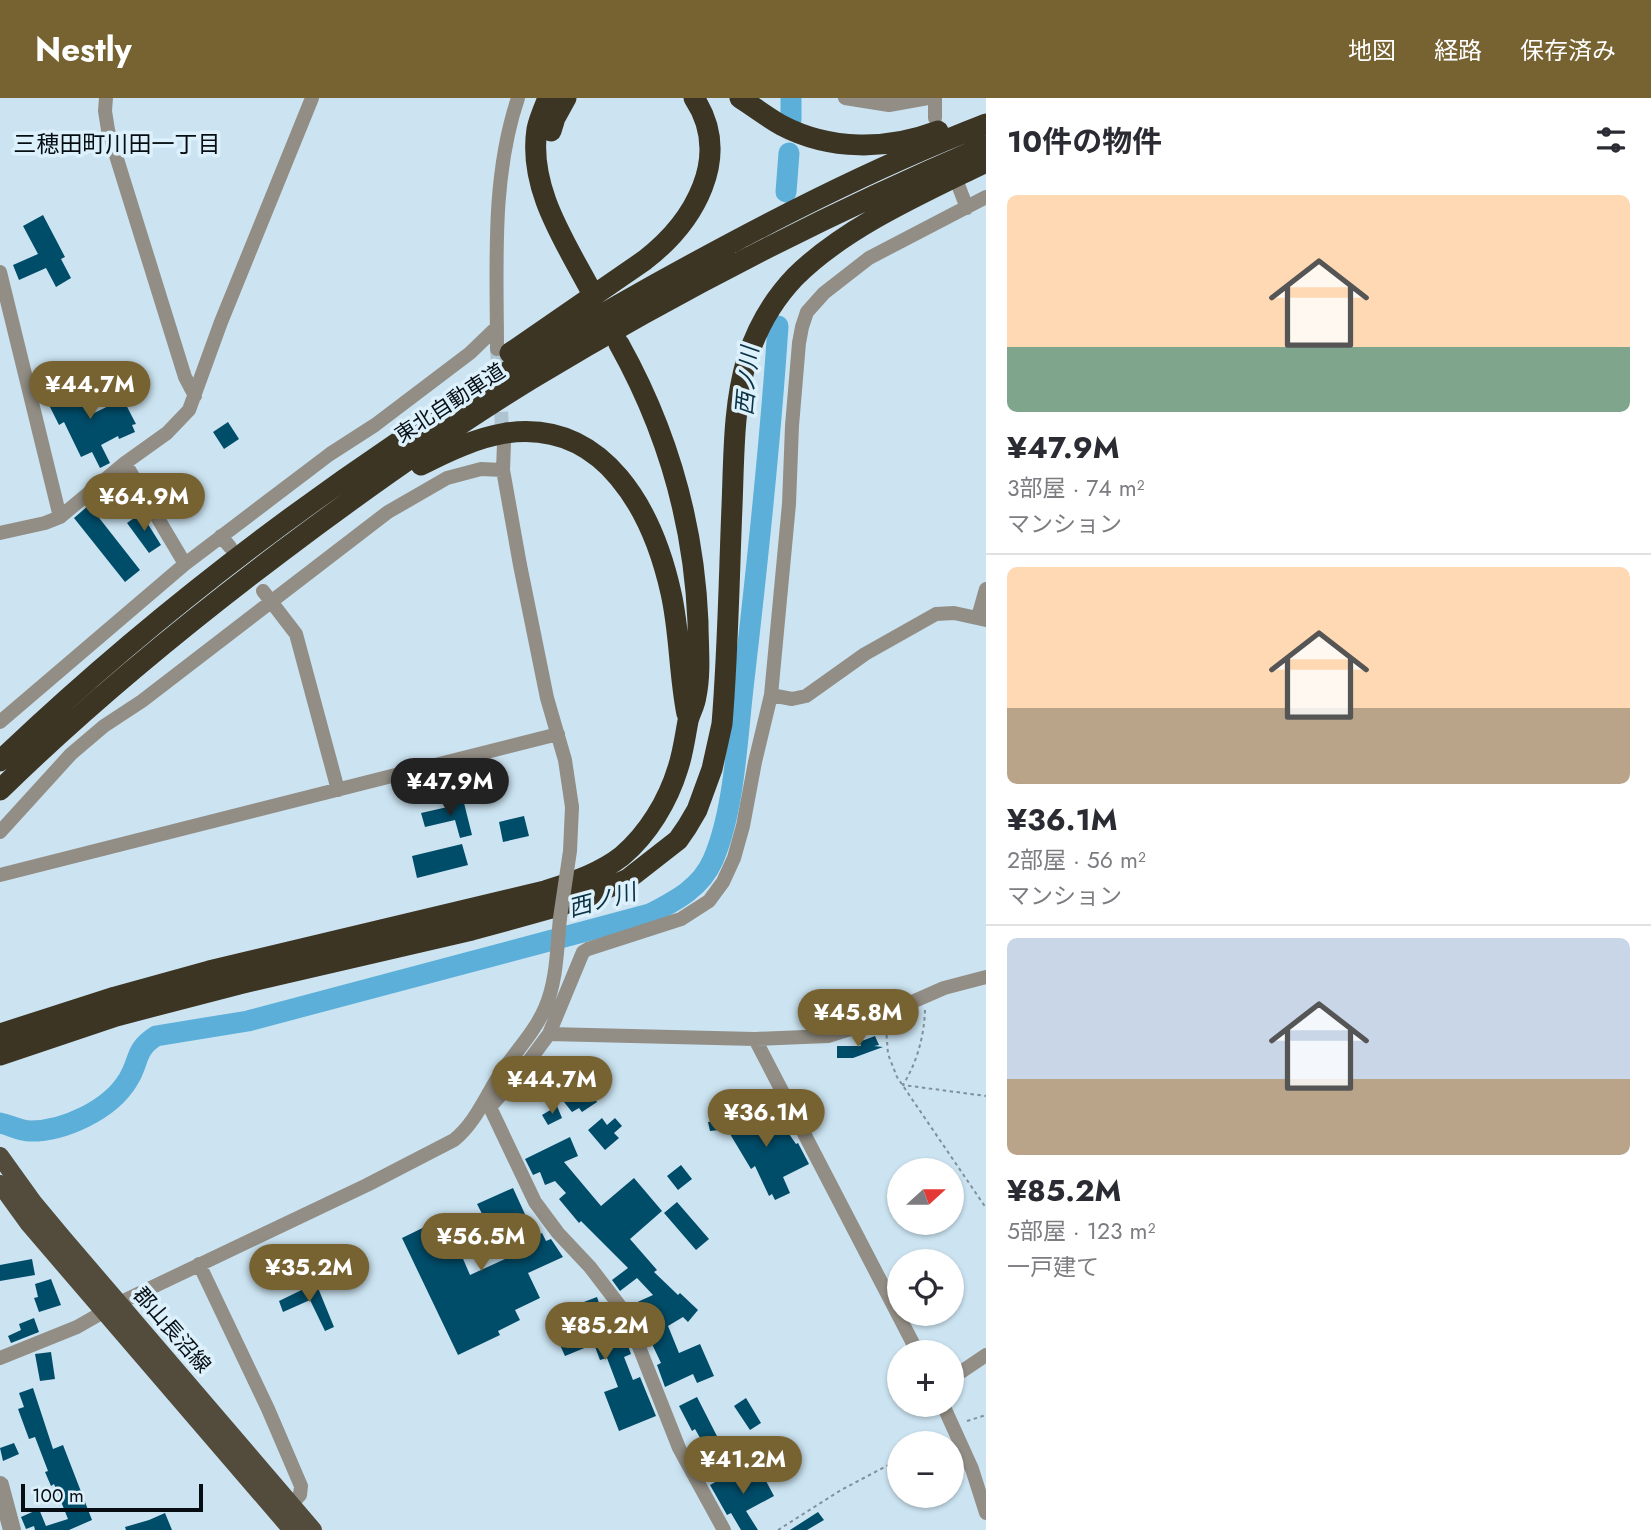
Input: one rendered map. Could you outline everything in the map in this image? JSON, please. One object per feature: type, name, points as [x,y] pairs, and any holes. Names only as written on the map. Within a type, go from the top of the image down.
[{"type":"highway","points":[[548,98],[538,127],[537,164],[540,182],[557,225],[596,285],[554,181],[551,134],[555,118],[566,98]]},
{"type":"highway","points":[[328,492],[381,446],[447,397],[618,280],[661,247],[688,215],[706,179],[711,144],[703,113],[694,98]]},
{"type":"highway","points":[[740,98],[811,138],[848,145],[869,146],[908,141],[986,112]]},
{"type":"highway","name":"東北自動車道","points":[[0,761],[158,620],[328,492],[452,406],[566,334],[765,225],[870,174],[986,124]]},
{"type":"highway","name":"東北自動車道","points":[[0,790],[103,696],[210,606],[392,471],[529,381],[695,285],[878,194],[986,146]]},
{"type":"highway","points":[[0,1055],[117,1016],[202,993],[447,937],[587,897],[628,879],[678,840],[697,810],[712,769],[720,736],[726,682],[737,411],[747,359],[763,319],[773,303],[811,262],[848,236],[986,162]]},
{"type":"highway","points":[[0,1034],[209,971],[545,891],[589,876],[621,856],[652,825],[678,769],[688,720],[696,697],[696,589],[689,531],[667,450],[625,340],[658,389],[686,468],[699,519],[711,614],[709,712],[700,767],[685,809],[661,854]]},
{"type":"highway","points":[[210,606],[421,465],[451,450],[506,433],[541,434],[559,438],[593,453],[607,464],[632,493],[651,528],[671,596],[681,686],[688,720]]},
{"type":"main road","name":"郡山長沼線","points":[[0,1156],[112,1307],[288,1517],[313,1530]]},
{"type":"main road","name":"郡山長沼線","points":[[0,1184],[29,1224],[112,1307]]},
{"type":"street","points":[[106,98],[108,131],[186,377],[195,396]]},
{"type":"street","points":[[0,533],[60,517],[125,463],[174,427],[189,410],[220,322],[312,98]]},
{"type":"street","points":[[497,349],[499,202],[509,135],[519,98]]},
{"type":"street","points":[[845,98],[889,105],[928,98]]},
{"type":"street","points":[[935,98],[935,118]]},
{"type":"street","points":[[957,182],[967,208]]},
{"type":"street","points":[[0,1358],[77,1327],[112,1307],[367,1185],[454,1140],[520,1073],[549,1034],[583,952],[588,948],[681,919],[709,901],[723,882],[734,858],[772,695],[789,504],[799,343],[804,320],[824,293],[869,258],[986,197]]},
{"type":"street","points":[[0,272],[60,517]]},
{"type":"street","points":[[0,722],[185,564],[225,542],[330,454],[376,425],[470,353],[497,327]]},
{"type":"street","points":[[503,443],[503,470],[547,698],[558,734],[572,807],[570,851],[552,982],[545,1008],[500,1074],[488,1104],[535,1202],[626,1314],[679,1448],[724,1530]]},
{"type":"street","points":[[125,463],[185,564]]},
{"type":"street","points":[[0,832],[71,754],[104,726],[142,701],[268,597],[388,512],[433,484],[461,473],[481,469],[503,470]]},
{"type":"street","points":[[772,695],[792,699],[806,696],[865,654],[931,616],[954,613],[982,618],[986,589]]},
{"type":"street","points":[[268,597],[296,634],[338,790]]},
{"type":"street","points":[[0,875],[558,734]]},
{"type":"street","points":[[549,1034],[755,1039],[828,1036],[853,1028],[944,988],[986,977]]},
{"type":"street","points":[[755,1039],[911,1340]]},
{"type":"street","points":[[199,1264],[268,1409],[301,1486],[300,1495],[288,1517]]},
{"type":"street","points":[[964,1370],[986,1355]]},
{"type":"street","points":[[948,1417],[972,1469],[986,1513]]},
{"type":"street","points":[[0,1485],[7,1523]]},
{"type":"path","points":[[903,1085],[922,1040],[925,996]]},
{"type":"path","points":[[884,1013],[888,1054],[897,1077],[986,1208]]},
{"type":"path","points":[[903,1085],[986,1096]]},
{"type":"path","points":[[778,1530],[841,1490],[887,1466]]},
{"type":"building","points":[[43,215],[65,257],[61,259],[71,278],[56,287],[46,268],[19,280],[13,265],[38,254],[23,226]]},
{"type":"building","points":[[76,383],[92,414],[123,399],[136,424],[132,425],[135,432],[119,439],[118,436],[101,445],[110,463],[100,468],[92,452],[81,457],[64,422],[59,425],[42,391],[53,385],[57,393]]},
{"type":"building","points":[[228,422],[239,439],[224,449],[213,432]]},
{"type":"building","points":[[89,505],[140,570],[125,582],[74,518]]},
{"type":"building","points":[[141,513],[161,545],[149,553],[127,523]]},
{"type":"building","points":[[463,799],[472,835],[460,838],[455,820],[425,827],[421,813],[452,806],[451,802]]},
{"type":"building","points":[[524,816],[529,836],[503,842],[499,822]]},
{"type":"building","points":[[462,844],[468,865],[417,878],[412,856]]},
{"type":"building","points":[[875,1036],[879,1045],[874,1046],[883,1047],[853,1058],[837,1058],[837,1046],[861,1046],[859,1042]]},
{"type":"building","points":[[595,1060],[601,1069],[595,1072],[603,1085],[591,1093],[597,1102],[582,1112],[579,1108],[572,1112],[564,1102],[569,1100],[559,1083]]},
{"type":"building","points":[[557,1106],[562,1118],[548,1125],[542,1115]]},
{"type":"building","points":[[762,1108],[765,1112],[771,1108],[796,1144],[798,1143],[809,1164],[783,1177],[790,1193],[775,1200],[772,1194],[769,1196],[755,1166],[751,1169],[727,1129],[710,1131],[708,1122],[735,1118],[737,1127]]},
{"type":"building","points":[[602,1118],[607,1125],[615,1118],[622,1126],[614,1133],[619,1138],[605,1150],[588,1130]]},
{"type":"building","points":[[570,1137],[578,1156],[564,1162],[601,1206],[634,1178],[662,1211],[630,1239],[657,1270],[654,1272],[698,1310],[688,1322],[683,1317],[668,1326],[679,1353],[700,1344],[714,1376],[697,1383],[693,1374],[665,1387],[657,1365],[661,1363],[633,1304],[653,1295],[637,1278],[620,1291],[612,1280],[628,1268],[581,1221],[579,1223],[559,1199],[566,1193],[555,1181],[545,1185],[540,1172],[533,1175],[525,1159]]},
{"type":"building","points":[[681,1165],[692,1179],[678,1190],[667,1176]]},
{"type":"building","points":[[513,1188],[535,1236],[542,1233],[546,1241],[551,1239],[563,1257],[528,1273],[540,1298],[515,1310],[520,1320],[498,1331],[500,1335],[458,1355],[402,1238],[445,1217],[470,1275],[505,1259],[477,1204]]},
{"type":"building","points":[[677,1202],[709,1239],[696,1250],[664,1213]]},
{"type":"building","points":[[32,1259],[35,1275],[0,1281],[0,1265]]},
{"type":"building","points":[[51,1279],[61,1305],[39,1312],[34,1298],[38,1297],[35,1284]]},
{"type":"building","points":[[316,1283],[334,1327],[325,1331],[310,1300],[283,1312],[279,1301]]},
{"type":"building","points":[[597,1297],[600,1306],[571,1328],[574,1332],[606,1317],[617,1344],[626,1340],[631,1354],[624,1357],[633,1380],[640,1377],[656,1416],[619,1431],[604,1392],[618,1387],[607,1358],[600,1360],[594,1344],[565,1356],[547,1316]]},
{"type":"building","points":[[34,1318],[39,1332],[11,1343],[8,1336],[21,1330],[19,1324]]},
{"type":"building","points":[[51,1352],[55,1379],[40,1381],[35,1354]]},
{"type":"building","points":[[33,1388],[53,1449],[63,1445],[92,1520],[69,1530],[35,1530],[34,1526],[26,1529],[21,1517],[39,1509],[46,1526],[68,1519],[54,1484],[51,1486],[45,1472],[48,1471],[35,1437],[29,1439],[18,1409],[24,1407],[19,1393]]},
{"type":"building","points":[[697,1397],[720,1442],[707,1450],[695,1429],[692,1431],[679,1406]]},
{"type":"building","points":[[746,1398],[761,1423],[750,1430],[734,1406]]},
{"type":"building","points":[[768,1442],[774,1452],[756,1462],[750,1452]]},
{"type":"building","points":[[14,1443],[19,1454],[3,1461],[0,1448]]},
{"type":"building","points":[[758,1466],[774,1496],[746,1511],[758,1530],[741,1530],[731,1513],[727,1515],[710,1485],[726,1476],[729,1482]]},
{"type":"building","points":[[818,1512],[824,1520],[807,1530],[790,1530]]},
{"type":"building","points":[[165,1513],[172,1530],[126,1530],[125,1527]]},
{"type":"waterway","name":"西ノ川","points":[[791,98],[791,120]]},
{"type":"waterway","name":"西ノ川","points":[[786,192],[789,153]]},
{"type":"waterway","name":"西ノ川","points":[[0,1123],[31,1131],[58,1127],[85,1117],[120,1091],[132,1073],[144,1046],[156,1036],[248,1021],[650,914],[678,899],[702,878],[720,841],[734,776],[763,507],[778,326]]},
{"type":"tunnel","points":[[497,349],[503,442]]},
{"type":"district","name":"三穂田町川田一丁目","points":[[117,144]]}]
